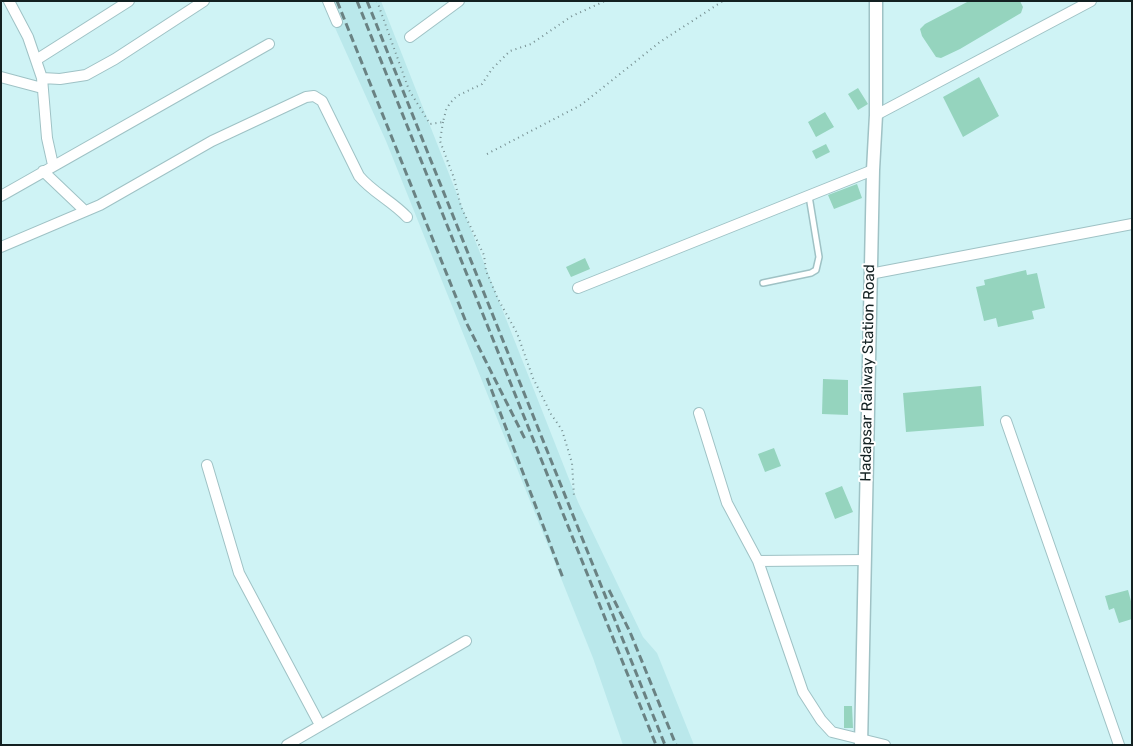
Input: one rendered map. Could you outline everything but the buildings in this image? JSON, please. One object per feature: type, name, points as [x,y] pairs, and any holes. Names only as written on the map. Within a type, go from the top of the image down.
[{"type":"street","points":[[8,1],[28,37],[36,60],[42,83],[47,138],[53,165]]},
{"type":"street","points":[[36,60],[129,1]]},
{"type":"street","points":[[1,77],[42,83],[86,74],[115,59],[204,1]]},
{"type":"street","points":[[328,1],[337,22]]},
{"type":"street","points":[[410,36],[459,1]]},
{"type":"street","name":"Hadapsar Railway Station Road","points":[[861,742],[870,274],[876,115],[876,1]]},
{"type":"street","points":[[876,115],[1091,1]]},
{"type":"street","points":[[1,196],[268,44]]},
{"type":"street","points":[[1,247],[100,205],[212,141],[306,97],[314,96],[327,107],[359,176],[366,185],[394,203],[407,216]]},
{"type":"street","points":[[578,288],[873,170]]},
{"type":"street","points":[[43,171],[70,194],[84,211]]},
{"type":"street","points":[[870,274],[1132,224]]},
{"type":"street","points":[[699,413],[727,504],[758,561],[803,692],[821,720],[832,732],[861,742],[885,745]]},
{"type":"street","points":[[1006,421],[1120,745]]},
{"type":"street","points":[[207,465],[239,573],[320,725]]},
{"type":"street","points":[[758,561],[865,560]]},
{"type":"street","points":[[287,745],[466,641]]},
{"type":"lane","points":[[763,283],[811,273],[818,265],[819,257],[809,196]]},
{"type":"path","points":[[377,1],[409,90],[430,124],[443,122]]},
{"type":"path","points":[[574,496],[572,463],[562,430],[551,414],[533,378],[517,333],[498,299],[486,271],[484,255],[460,208],[454,178],[440,141],[446,110],[450,103],[482,84],[492,69],[510,51],[530,44],[572,16],[605,1]]},
{"type":"path","points":[[487,154],[581,105],[660,42],[723,1]]},
{"type":"shaded area","points":[[323,1],[381,1],[578,502],[643,637],[657,653],[694,745],[623,745],[593,658],[386,141]]},
{"type":"railway","points":[[337,1],[466,322],[525,439]]},
{"type":"railway","points":[[357,1],[656,745]]},
{"type":"railway","points":[[367,1],[665,745]]},
{"type":"railway","points":[[487,378],[563,578]]},
{"type":"railway","points":[[609,590],[630,632],[676,745]]}]
